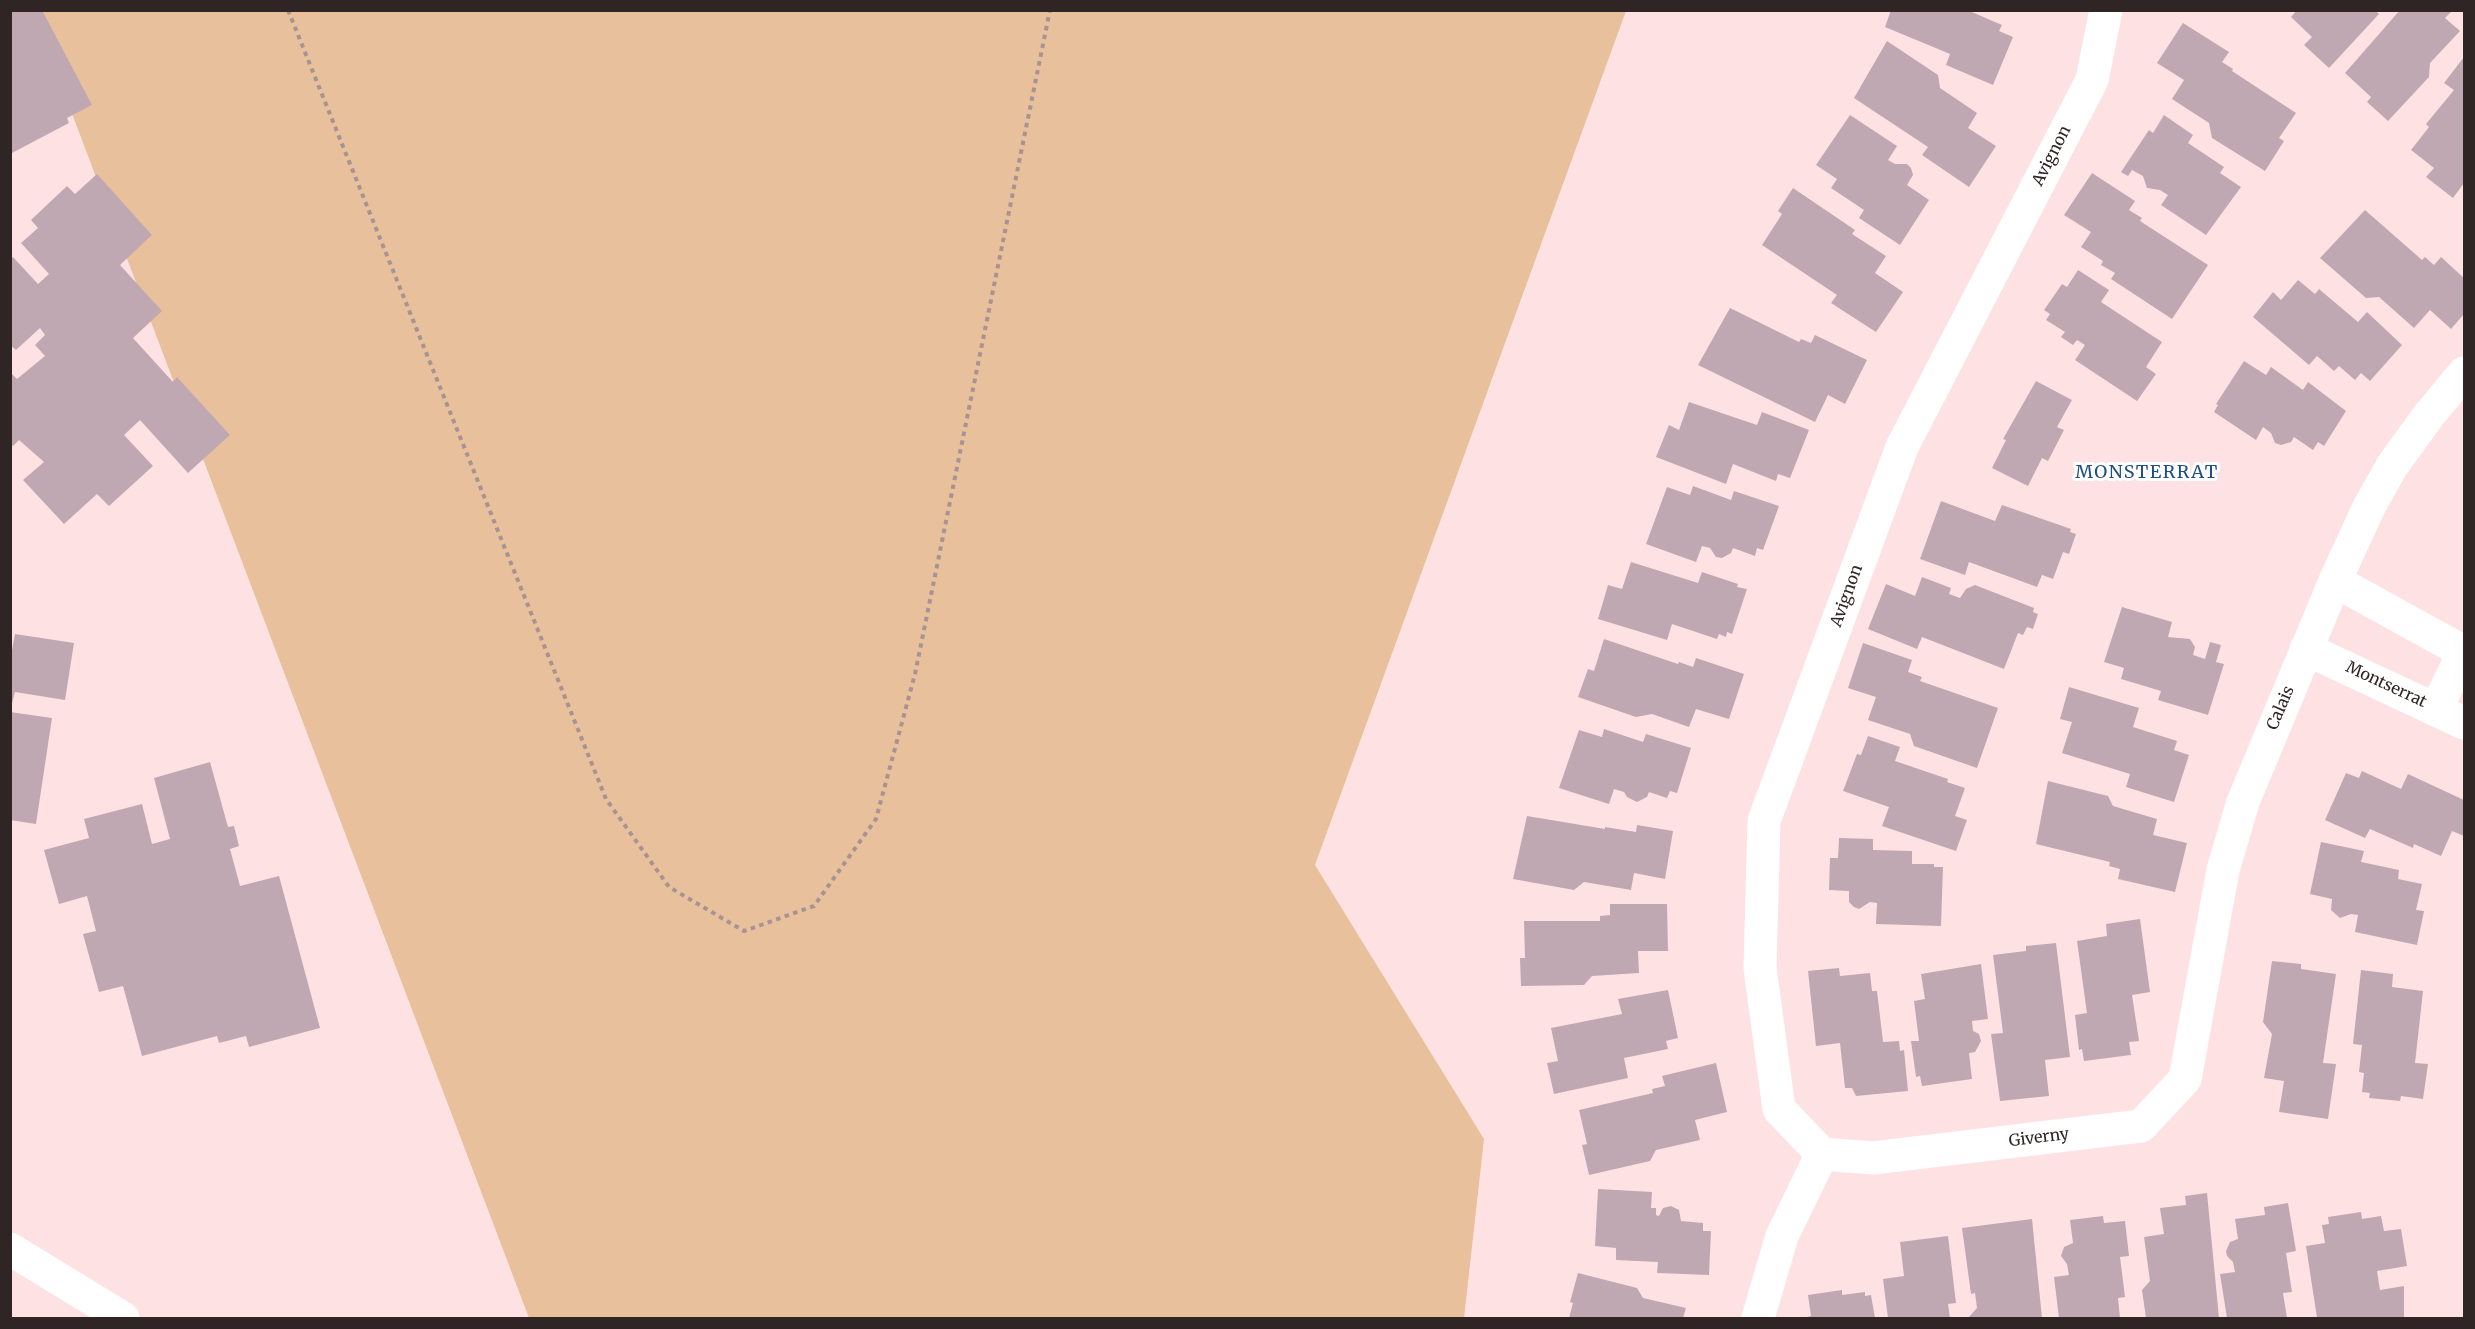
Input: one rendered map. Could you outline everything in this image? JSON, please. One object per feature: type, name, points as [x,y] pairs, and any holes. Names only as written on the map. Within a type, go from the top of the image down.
[{"type":"street","name":"Avignon","points":[[1822,1154],[1779,1109],[1760,968],[1764,821],[1902,447],[2092,80],[2106,10]]},
{"type":"street","name":"Calais","points":[[2185,1079],[2223,870],[2243,802],[2335,581],[2369,507],[2392,466],[2429,415],[2464,373]]},
{"type":"street","points":[[2335,581],[2464,652],[2450,716]]},
{"type":"street","name":"Montserrat","points":[[2306,649],[2450,716]]},
{"type":"street","name":"Giverny","points":[[1822,1154],[1873,1158],[2141,1126],[2185,1079]]},
{"type":"street","points":[[1758,1318],[1782,1236],[1822,1154]]},
{"type":"street","points":[[10,1249],[123,1318]]},
{"type":"path","points":[[288,10],[606,799],[669,887],[744,931],[814,906],[876,819],[915,674],[1050,10]]},
{"type":"shaded area","points":[[33,11],[1626,11],[1315,865],[1484,1139],[1464,1318],[529,1318]]},
{"type":"building","points":[[10,10],[42,10],[92,105],[67,118],[69,123],[10,154]]},
{"type":"building","points":[[1891,10],[1967,10],[2002,25],[1999,31],[2013,37],[1993,85],[1946,65],[1950,54],[1885,27]]},
{"type":"building","points":[[2297,10],[2375,10],[2379,14],[2329,68],[2304,45],[2312,37],[2291,17]]},
{"type":"building","points":[[2400,10],[2453,10],[2445,18],[2460,31],[2430,63],[2429,77],[2388,121],[2367,102],[2371,97],[2345,73]]},
{"type":"building","points":[[2183,23],[2229,52],[2222,62],[2233,69],[2232,71],[2296,113],[2279,138],[2284,141],[2265,171],[2212,138],[2209,123],[2172,99],[2184,80],[2157,63]]},
{"type":"building","points":[[1887,41],[1938,75],[1940,88],[1977,113],[1968,128],[1996,146],[1969,187],[1922,155],[1928,147],[1854,98]]},
{"type":"building","points":[[2464,57],[2464,183],[2453,198],[2426,177],[2434,168],[2411,150],[2429,127],[2426,124],[2454,90],[2444,83]]},
{"type":"building","points":[[1850,115],[1897,146],[1888,160],[1895,164],[1907,164],[1913,175],[1907,185],[1929,200],[1900,245],[1859,218],[1864,210],[1831,188],[1837,179],[1816,165]]},
{"type":"building","points":[[2164,115],[2193,135],[2188,143],[2224,167],[2220,173],[2241,187],[2206,235],[2161,205],[2168,195],[2160,190],[2147,188],[2143,176],[2132,170],[2128,176],[2121,172],[2149,130],[2153,133]]},
{"type":"building","points":[[2092,173],[2135,201],[2129,210],[2142,218],[2140,221],[2208,265],[2172,319],[2111,279],[2115,273],[2101,265],[2103,261],[2081,247],[2091,232],[2064,215]]},
{"type":"building","points":[[97,174],[152,235],[120,265],[162,311],[133,338],[173,382],[177,377],[230,435],[188,473],[140,420],[124,435],[153,466],[109,506],[97,494],[64,524],[23,480],[44,462],[19,440],[13,446],[10,444],[10,372],[17,379],[45,356],[35,345],[45,335],[40,328],[16,350],[10,345],[10,259],[13,257],[38,284],[49,274],[21,243],[38,228],[31,220],[67,186],[75,194]]},
{"type":"building","points":[[1793,188],[1855,230],[1852,234],[1886,256],[1875,273],[1903,292],[1876,332],[1831,303],[1837,295],[1762,245],[1782,214],[1778,211]]},
{"type":"building","points":[[2365,210],[2422,260],[2425,257],[2434,265],[2441,257],[2464,278],[2464,314],[2451,329],[2430,310],[2414,328],[2379,297],[2366,298],[2320,258]]},
{"type":"building","points":[[2078,270],[2109,290],[2101,302],[2162,342],[2146,367],[2156,374],[2137,401],[2075,360],[2085,345],[2077,340],[2073,345],[2061,337],[2065,332],[2046,320],[2050,314],[2044,310],[2062,284],[2067,287]]},
{"type":"building","points":[[2298,280],[2315,294],[2319,289],[2358,322],[2367,312],[2402,345],[2370,381],[2361,373],[2355,380],[2339,366],[2334,371],[2317,356],[2309,365],[2253,317],[2273,292],[2281,300]]},
{"type":"building","points":[[1730,308],[1799,342],[1801,339],[1811,343],[1815,335],[1867,360],[1845,404],[1828,395],[1815,422],[1698,365]]},
{"type":"building","points":[[2244,361],[2266,375],[2271,367],[2303,390],[2308,382],[2346,411],[2324,446],[2318,442],[2313,450],[2294,437],[2291,442],[2281,445],[2275,443],[2271,433],[2263,427],[2256,440],[2214,412],[2218,405],[2216,404]]},
{"type":"building","points":[[2036,381],[2072,400],[2057,427],[2064,430],[2048,461],[2042,458],[2028,486],[1992,468],[2006,440],[2003,439]]},
{"type":"building","points":[[1689,402],[1757,425],[1762,412],[1809,430],[1790,478],[1778,474],[1776,481],[1733,464],[1726,484],[1656,457],[1669,425],[1679,430]]},
{"type":"building","points":[[1693,486],[1731,500],[1734,491],[1779,506],[1763,550],[1757,548],[1755,556],[1733,548],[1731,553],[1722,558],[1716,557],[1710,548],[1702,546],[1696,562],[1646,544],[1667,487],[1690,495]]},
{"type":"building","points":[[1941,501],[1995,521],[2002,505],[2071,529],[2070,532],[2076,534],[2069,554],[2063,552],[2053,579],[2042,575],[2037,587],[1969,562],[1965,575],[1920,559]]},
{"type":"building","points":[[1631,562],[1698,583],[1702,572],[1747,589],[1732,634],[1727,632],[1726,637],[1719,634],[1717,639],[1672,624],[1667,640],[1598,619],[1608,585],[1622,589]]},
{"type":"building","points":[[1922,577],[1951,588],[1949,594],[1960,598],[1966,589],[1975,585],[2034,608],[2033,612],[2038,614],[2033,629],[2027,627],[2023,635],[2018,633],[2004,669],[1922,637],[1917,649],[1868,629],[1886,584],[1915,596]]},
{"type":"building","points":[[2122,607],[2172,622],[2168,637],[2190,639],[2195,647],[2193,655],[2205,659],[2210,642],[2221,645],[2216,662],[2224,664],[2208,715],[2158,700],[2161,691],[2121,679],[2124,668],[2104,662]]},
{"type":"building","points":[[15,634],[74,643],[65,700],[15,692],[10,711],[10,661]]},
{"type":"building","points":[[1604,639],[1678,664],[1679,662],[1693,667],[1696,658],[1744,674],[1729,719],[1696,709],[1689,727],[1652,714],[1636,717],[1578,697],[1588,669],[1594,671]]},
{"type":"building","points":[[1863,643],[1912,660],[1908,672],[1922,677],[1920,681],[1998,708],[1977,768],[1914,746],[1910,734],[1868,720],[1876,697],[1848,688]]},
{"type":"building","points":[[2069,687],[2139,708],[2133,727],[2177,741],[2174,750],[2189,755],[2174,802],[2126,787],[2130,774],[2062,753],[2072,722],[2060,719]]},
{"type":"building","points":[[10,712],[52,718],[36,824],[10,820]]},
{"type":"building","points":[[1604,729],[1643,742],[1646,734],[1691,748],[1677,793],[1670,791],[1667,798],[1649,792],[1647,797],[1637,802],[1627,797],[1624,792],[1614,789],[1609,804],[1559,788],[1579,730],[1602,737]]},
{"type":"building","points":[[1868,736],[1900,747],[1895,761],[1948,779],[1947,782],[1965,788],[1955,816],[1967,820],[1956,851],[1882,826],[1889,807],[1843,791],[1857,754],[1861,755]]},
{"type":"building","points":[[210,762],[228,827],[234,826],[239,846],[230,849],[240,886],[279,876],[320,1028],[249,1047],[246,1036],[219,1043],[217,1036],[142,1056],[123,986],[99,992],[83,934],[96,931],[87,896],[59,904],[44,850],[89,838],[84,819],[142,804],[152,844],[170,839],[154,778]]},
{"type":"building","points":[[2362,771],[2401,789],[2408,774],[2464,800],[2464,836],[2452,831],[2441,856],[2414,844],[2413,848],[2370,829],[2365,838],[2325,820],[2346,773],[2359,778]]},
{"type":"building","points":[[2048,781],[2108,796],[2113,806],[2157,819],[2153,835],[2187,843],[2175,892],[2118,879],[2120,869],[2109,866],[2110,862],[2036,844]]},
{"type":"building","points":[[1527,816],[1605,829],[1605,827],[1636,832],[1637,825],[1673,831],[1665,879],[1634,873],[1631,890],[1584,882],[1574,890],[1513,879]]},
{"type":"building","points":[[1839,838],[1873,839],[1873,850],[1912,851],[1912,864],[1934,864],[1934,867],[1943,867],[1941,926],[1876,924],[1877,903],[1870,902],[1859,909],[1849,902],[1849,891],[1829,890],[1830,858],[1838,858]]},
{"type":"building","points":[[2321,842],[2364,851],[2361,862],[2399,870],[2398,879],[2422,884],[2416,910],[2424,911],[2417,945],[2355,932],[2358,915],[2351,914],[2340,918],[2331,910],[2332,899],[2310,894]]},
{"type":"building","points":[[1610,904],[1667,904],[1668,951],[1638,951],[1639,973],[1592,976],[1584,985],[1521,986],[1520,958],[1525,958],[1524,921],[1600,921],[1600,916],[1610,915]]},
{"type":"building","points":[[2140,919],[2150,992],[2132,995],[2139,1041],[2129,1042],[2131,1055],[2084,1061],[2082,1049],[2079,1050],[2075,1015],[2087,1013],[2077,941],[2107,936],[2106,924]]},
{"type":"building","points":[[2056,943],[2070,1057],[2045,1060],[2049,1096],[2000,1101],[1991,1034],[2003,1033],[1993,955],[2026,951],[2026,946]]},
{"type":"building","points":[[2272,961],[2301,964],[2301,969],[2336,974],[2323,1063],[2336,1064],[2328,1119],[2279,1112],[2284,1081],[2264,1078],[2272,1034],[2263,1022]]},
{"type":"building","points":[[1981,964],[1988,1019],[1972,1021],[1973,1031],[1979,1034],[1981,1041],[1975,1052],[1969,1053],[1972,1079],[1922,1086],[1920,1076],[1916,1077],[1911,1041],[1919,1041],[1914,1001],[1925,999],[1921,974]]},
{"type":"building","points":[[1839,968],[1840,976],[1870,973],[1872,991],[1877,991],[1883,1042],[1899,1041],[1900,1051],[1904,1050],[1908,1091],[1856,1096],[1852,1088],[1845,1088],[1840,1043],[1816,1046],[1808,971]]},
{"type":"building","points":[[2361,970],[2393,974],[2392,987],[2423,991],[2415,1063],[2428,1064],[2423,1099],[2401,1096],[2400,1101],[2369,1098],[2370,1093],[2362,1092],[2364,1073],[2359,1072],[2362,1045],[2353,1044]]},
{"type":"building","points":[[1668,990],[1678,1038],[1666,1041],[1668,1049],[1624,1058],[1628,1078],[1554,1094],[1547,1063],[1558,1061],[1551,1028],[1622,1014],[1618,999]]},
{"type":"building","points":[[1716,1063],[1727,1112],[1695,1120],[1700,1140],[1656,1150],[1650,1161],[1589,1175],[1582,1145],[1587,1144],[1579,1110],[1653,1093],[1652,1089],[1665,1086],[1662,1076]]},
{"type":"building","points":[[1598,1189],[1652,1192],[1651,1208],[1656,1208],[1656,1215],[1659,1216],[1663,1208],[1671,1206],[1679,1210],[1681,1221],[1703,1223],[1703,1231],[1711,1231],[1709,1275],[1657,1273],[1658,1262],[1616,1260],[1616,1248],[1595,1246]]},
{"type":"building","points":[[2207,1193],[2219,1318],[2146,1318],[2142,1290],[2150,1281],[2144,1237],[2164,1234],[2160,1208],[2186,1205],[2185,1196]]},
{"type":"building","points":[[2288,1203],[2296,1251],[2286,1253],[2292,1292],[2283,1293],[2287,1318],[2227,1318],[2220,1274],[2235,1272],[2233,1262],[2227,1256],[2226,1251],[2230,1242],[2238,1239],[2235,1219],[2265,1215],[2264,1207]]},
{"type":"building","points":[[2361,1212],[2362,1219],[2381,1216],[2384,1231],[2401,1229],[2407,1266],[2377,1271],[2380,1290],[2404,1286],[2404,1318],[2317,1318],[2306,1246],[2325,1243],[2322,1225],[2329,1224],[2328,1217]]},
{"type":"building","points":[[2103,1216],[2104,1223],[2125,1221],[2129,1256],[2120,1257],[2125,1297],[2118,1298],[2120,1318],[2059,1318],[2054,1277],[2069,1275],[2067,1264],[2061,1256],[2064,1247],[2073,1243],[2070,1220]]},
{"type":"building","points":[[2032,1219],[2042,1318],[1968,1318],[1977,1308],[1975,1293],[1971,1294],[1962,1228]]},
{"type":"building","points":[[1948,1236],[1956,1303],[1948,1304],[1950,1318],[1888,1318],[1883,1279],[1904,1276],[1900,1242]]},
{"type":"building","points":[[1578,1273],[1637,1288],[1643,1298],[1686,1308],[1683,1318],[1569,1318],[1573,1303],[1570,1302]]},
{"type":"building","points":[[1842,1290],[1842,1295],[1865,1292],[1865,1296],[1871,1295],[1875,1318],[1803,1318],[1811,1316],[1808,1295]]},
{"type":"district","name":"MONSTERRAT","points":[[2147,473]]}]
